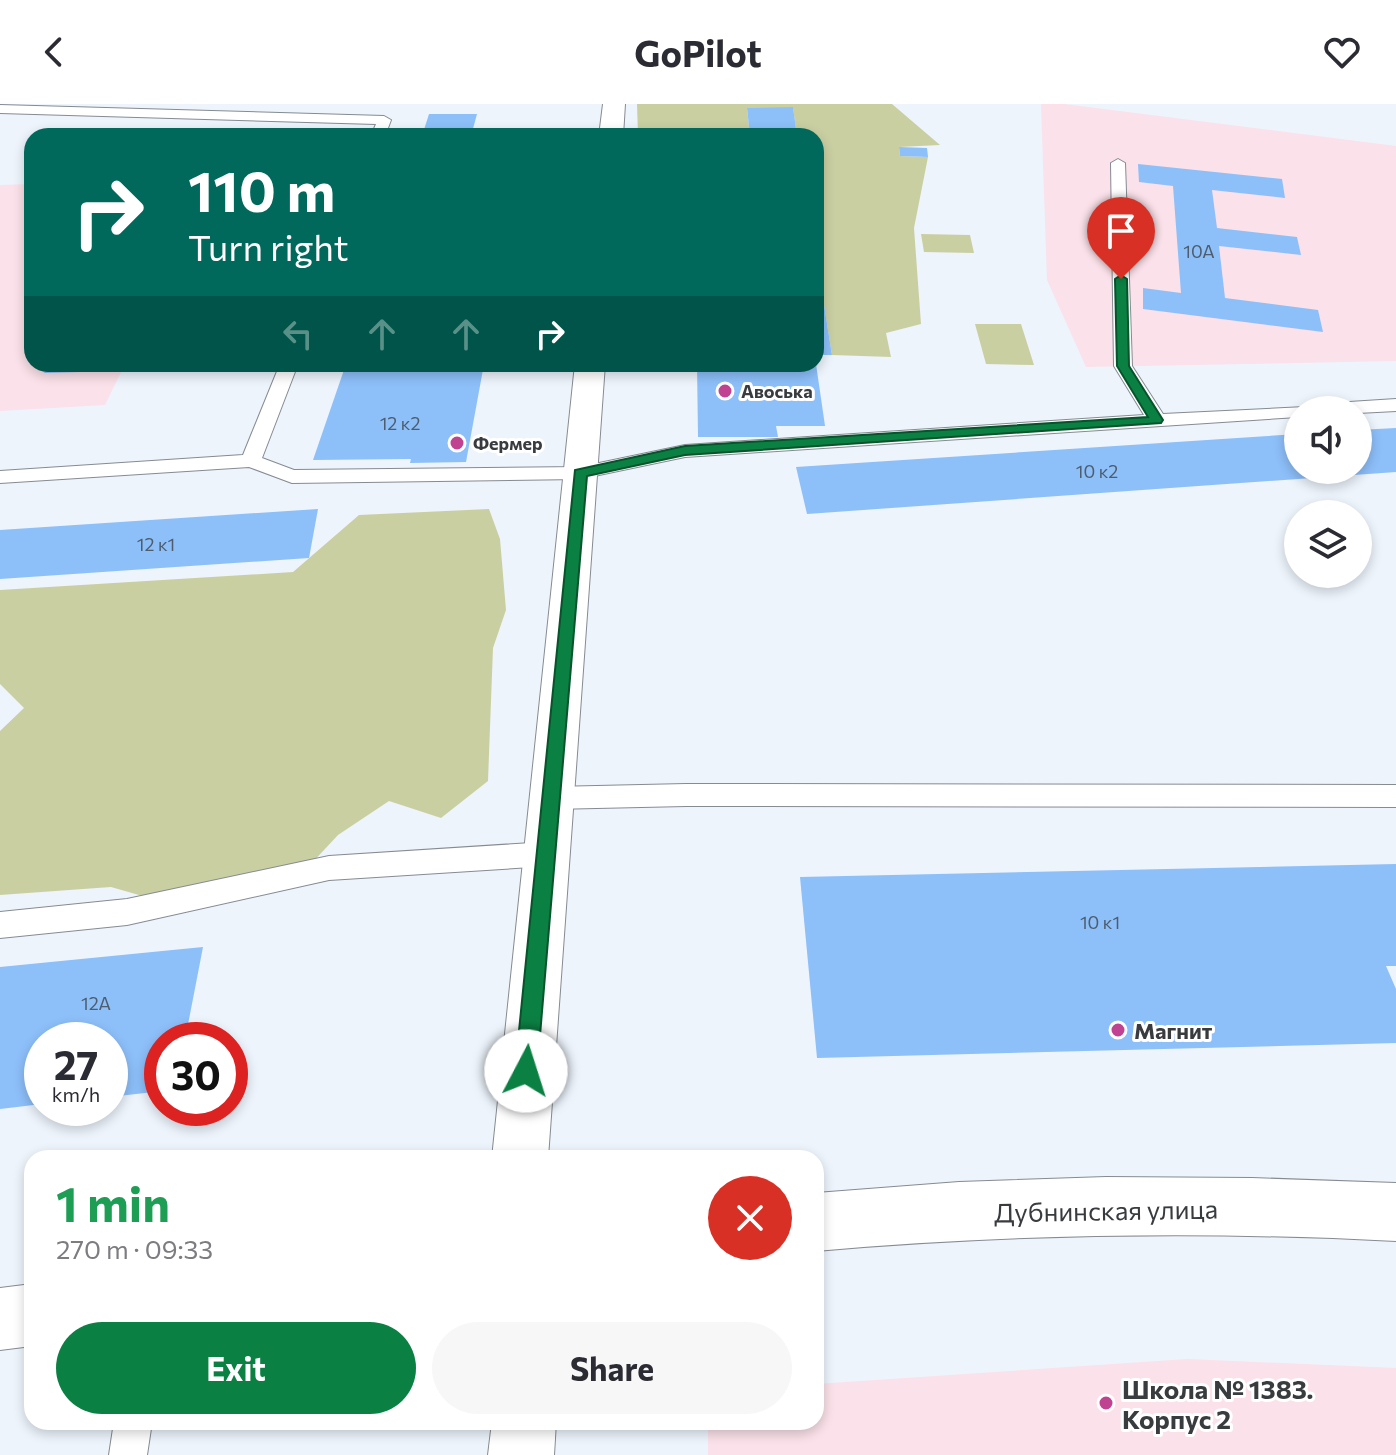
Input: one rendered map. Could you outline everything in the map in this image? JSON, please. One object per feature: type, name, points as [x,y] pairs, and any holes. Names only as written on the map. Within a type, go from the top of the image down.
[{"type":"street","points":[[612,128],[614,104]]},
{"type":"street","points":[[521,1150],[589,372]]},
{"type":"street","name":"Дубнинская улица","points":[[824,1222],[1083,1207],[1315,1207],[1396,1212]]},
{"type":"street","points":[[0,1319],[24,1316]]},
{"type":"street","points":[[521,1455],[523,1430]]},
{"type":"lane","points":[[0,109],[384,120],[381,128]]},
{"type":"lane","points":[[1118,163],[1123,366],[1157,420]]},
{"type":"lane","points":[[251,461],[286,372]]},
{"type":"lane","points":[[1372,407],[1396,405]]},
{"type":"lane","points":[[0,477],[251,461],[292,477],[580,473],[685,451],[1284,412]]},
{"type":"lane","points":[[552,798],[686,795],[1396,796]]},
{"type":"lane","points":[[0,925],[127,912],[329,868],[547,854]]},
{"type":"lane","points":[[128,1455],[132,1430]]},
{"type":"shaded area","points":[[1041,104],[1064,104],[1396,146],[1396,361],[1086,367],[1047,280]]},
{"type":"shaded area","points":[[24,184],[24,372],[121,372],[105,405],[0,411],[0,185]]},
{"type":"shaded area","name":"Школа № 1383. Корпус 2","points":[[1188,1359],[1396,1368],[1396,1455],[708,1455],[708,1430],[824,1430],[824,1383]]},
{"type":"green space","points":[[637,104],[892,104],[940,145],[899,147],[900,156],[928,157],[914,228],[921,324],[886,333],[891,357],[832,355],[824,306],[824,128],[796,128],[793,108],[747,108],[749,128],[638,128]]},
{"type":"green space","points":[[921,234],[970,235],[974,253],[924,252]]},
{"type":"green space","points":[[975,324],[1021,324],[1034,365],[986,364]]},
{"type":"green space","points":[[489,509],[500,539],[506,610],[493,648],[488,781],[441,818],[389,801],[338,835],[296,880],[167,903],[111,887],[0,895],[0,731],[24,708],[0,684],[0,590],[293,572],[359,515]]},
{"type":"building","points":[[793,107],[796,128],[749,128],[747,108]]},
{"type":"building","points":[[429,114],[477,114],[473,128],[425,128]]},
{"type":"building","points":[[899,147],[927,148],[928,157],[900,156]]},
{"type":"building","points":[[1138,164],[1282,179],[1285,198],[1212,190],[1217,228],[1297,237],[1301,255],[1219,246],[1225,298],[1318,310],[1323,332],[1143,309],[1143,288],[1181,293],[1173,186],[1139,182]]},
{"type":"building","points":[[824,305],[832,355],[824,355]]},
{"type":"building","points":[[343,372],[483,372],[466,462],[313,460]]},
{"type":"building","points":[[697,372],[817,372],[825,426],[776,426],[778,437],[698,437]]},
{"type":"building","points":[[1396,428],[1396,472],[1372,474],[1372,429]]},
{"type":"building","points":[[1284,435],[1284,480],[807,514],[796,467]]},
{"type":"building","points":[[318,509],[309,558],[0,579],[0,530]]},
{"type":"building","points":[[1396,864],[1396,966],[1386,966],[1396,989],[1396,1043],[817,1058],[800,877]]},
{"type":"building","points":[[203,947],[188,1022],[144,1022],[144,1093],[128,1095],[128,1022],[24,1022],[24,1106],[0,1109],[0,967]]},
{"type":"place","name":"Авоська","points":[[725,391]]},
{"type":"place","name":"Фермер","points":[[457,443]]},
{"type":"place","name":"Магнит","points":[[1118,1030]]},
{"type":"place","name":"Школа № 1383. Корпус 2","points":[[1106,1403]]},
{"type":"route","points":[[526,1071],[580,473],[685,451],[1157,420],[1123,366],[1121,279]]}]
